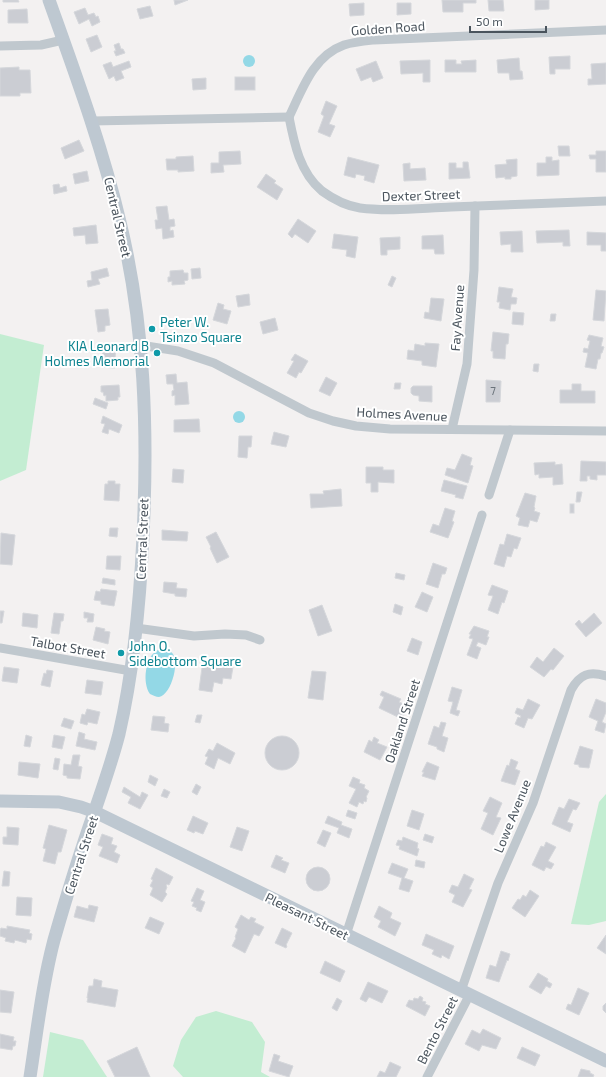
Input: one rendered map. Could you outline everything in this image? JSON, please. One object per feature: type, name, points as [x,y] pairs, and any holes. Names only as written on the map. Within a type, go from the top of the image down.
[{"type":"main road","name":"Central Street","points":[[30,1077],[41,1003],[53,944],[94,812],[104,787],[118,735],[131,671],[140,590],[145,470],[143,391],[138,317],[128,261],[120,222],[92,121],[49,0]]},
{"type":"main road","name":"Pleasant Street","points":[[0,801],[59,802],[94,812],[606,1061]]},
{"type":"street","name":"Golden Road","points":[[289,118],[311,73],[320,60],[331,51],[344,45],[374,40],[606,30]]},
{"type":"street","points":[[0,46],[41,45],[63,40]]},
{"type":"street","points":[[92,121],[289,118]]},
{"type":"street","name":"Dexter Street","points":[[289,118],[294,140],[305,169],[321,190],[345,204],[359,208],[380,209],[606,201]]},
{"type":"street","name":"Fay Avenue","points":[[452,430],[467,364],[474,270],[475,206]]},
{"type":"street","name":"Holmes Avenue","points":[[140,344],[178,351],[214,363],[309,413],[333,421],[356,426],[390,429],[606,431]]},
{"type":"street","points":[[489,495],[510,430]]},
{"type":"street","name":"Oakland Street","points":[[346,935],[482,515]]},
{"type":"street","points":[[136,628],[194,636],[225,634],[246,635],[260,640]]},
{"type":"street","name":"Talbot Street","points":[[0,648],[131,671]]},
{"type":"street","name":"Lowe Avenue","points":[[465,993],[498,883],[533,803],[571,690],[578,680],[587,674],[597,673],[606,676]]},
{"type":"street","name":"Bento Street","points":[[428,1077],[465,993]]},
{"type":"green space","points":[[0,334],[44,345],[26,470],[0,481]]},
{"type":"green space","points":[[606,794],[606,921],[589,925],[571,924],[599,802]]},
{"type":"green space","points":[[216,1011],[252,1022],[265,1042],[261,1072],[270,1077],[183,1077],[173,1066],[181,1040],[196,1017]]},
{"type":"green space","points":[[50,1032],[83,1040],[107,1077],[43,1077]]},
{"type":"water","points":[[247,55],[251,55],[255,61],[251,67],[247,67],[243,63],[243,59]]},
{"type":"water","points":[[239,411],[243,413],[245,417],[243,421],[239,423],[235,421],[233,417],[235,413]]},
{"type":"water","points":[[158,650],[167,650],[171,652],[175,661],[174,676],[168,690],[164,695],[159,697],[150,694],[146,683],[146,670],[150,658]]},
{"type":"building","points":[[3,0],[18,0],[19,2],[3,2]]},
{"type":"building","points":[[174,0],[188,0],[175,5]]},
{"type":"building","points":[[442,0],[476,0],[476,3],[463,3],[463,12],[443,12]]},
{"type":"building","points":[[488,0],[503,0],[504,11],[489,11]]},
{"type":"building","points":[[535,0],[549,0],[549,9],[535,10]]},
{"type":"building","points":[[364,3],[364,15],[350,16],[349,4]]},
{"type":"building","points":[[397,3],[411,3],[411,14],[397,15]]},
{"type":"building","points":[[150,6],[153,16],[140,19],[137,9]]},
{"type":"building","points":[[85,8],[88,15],[94,13],[96,17],[98,16],[100,22],[92,26],[89,19],[79,24],[74,12]]},
{"type":"building","points":[[27,9],[28,23],[8,23],[8,10]]},
{"type":"building","points":[[97,35],[102,47],[91,52],[86,39]]},
{"type":"building","points":[[119,43],[121,49],[123,49],[125,53],[116,56],[114,45]]},
{"type":"building","points":[[570,56],[570,69],[555,69],[555,74],[550,74],[549,57]]},
{"type":"building","points":[[519,58],[520,71],[522,71],[523,79],[510,80],[509,73],[498,73],[497,60]]},
{"type":"building","points":[[430,60],[430,82],[423,82],[423,73],[401,74],[400,61]]},
{"type":"building","points":[[445,60],[456,60],[456,64],[462,64],[461,61],[476,60],[476,72],[445,72]]},
{"type":"building","points":[[129,61],[131,67],[121,71],[124,78],[116,81],[114,76],[109,79],[103,65],[111,62],[113,67]]},
{"type":"building","points":[[376,61],[383,78],[373,82],[371,77],[361,81],[356,69]]},
{"type":"building","points":[[606,63],[606,84],[588,85],[588,79],[592,79],[591,64]]},
{"type":"building","points":[[19,67],[19,70],[30,70],[31,93],[20,93],[20,96],[0,96],[0,68]]},
{"type":"building","points":[[235,77],[255,77],[255,90],[235,90]]},
{"type":"building","points":[[206,78],[206,89],[193,90],[192,79]]},
{"type":"building","points":[[326,101],[337,106],[329,124],[335,126],[330,137],[318,132],[324,116],[321,114]]},
{"type":"building","points":[[79,140],[84,151],[65,159],[61,148]]},
{"type":"building","points":[[558,146],[569,146],[570,156],[559,156]]},
{"type":"building","points":[[240,151],[241,164],[223,165],[224,172],[211,173],[211,163],[219,163],[219,152]]},
{"type":"building","points":[[596,151],[606,151],[606,172],[596,172],[596,159],[590,159],[589,155],[596,155]]},
{"type":"building","points":[[193,156],[194,171],[178,172],[178,170],[167,170],[166,159]]},
{"type":"building","points":[[348,157],[379,165],[374,183],[364,180],[365,176],[356,174],[355,178],[344,175]]},
{"type":"building","points":[[546,157],[552,157],[552,161],[559,160],[559,175],[537,176],[537,163],[546,163]]},
{"type":"building","points":[[517,159],[517,176],[511,177],[511,179],[505,179],[505,177],[496,178],[495,165],[507,164],[506,160]]},
{"type":"building","points":[[463,162],[468,162],[470,178],[449,179],[449,163],[456,163],[456,168],[463,168]]},
{"type":"building","points":[[410,163],[410,169],[425,168],[426,180],[404,181],[403,164]]},
{"type":"building","points":[[87,171],[89,181],[75,184],[73,174]]},
{"type":"building","points":[[266,174],[276,181],[274,183],[283,189],[277,200],[257,187]]},
{"type":"building","points":[[59,184],[60,188],[66,186],[67,191],[54,194],[53,185]]},
{"type":"building","points":[[167,206],[169,220],[174,219],[175,226],[170,227],[170,231],[173,230],[174,237],[163,239],[162,228],[156,229],[155,220],[158,220],[156,207]]},
{"type":"building","points":[[298,219],[316,231],[308,243],[295,234],[292,238],[288,234]]},
{"type":"building","points":[[96,225],[98,243],[86,244],[85,235],[74,236],[73,228]]},
{"type":"building","points":[[569,230],[570,246],[563,246],[563,242],[537,243],[536,231]]},
{"type":"building","points":[[522,231],[523,252],[511,252],[511,244],[501,245],[500,232]]},
{"type":"building","points":[[587,232],[606,233],[606,251],[601,251],[601,245],[587,245]]},
{"type":"building","points":[[334,234],[358,237],[355,258],[346,256],[347,250],[332,248]]},
{"type":"building","points":[[443,235],[444,254],[435,254],[434,249],[422,249],[422,236]]},
{"type":"building","points":[[400,237],[400,249],[387,250],[387,255],[381,255],[380,238]]},
{"type":"building","points":[[107,268],[109,276],[98,279],[100,284],[88,287],[87,281],[92,280],[91,272]]},
{"type":"building","points":[[200,268],[201,278],[192,279],[191,269]]},
{"type":"building","points":[[183,270],[184,273],[188,273],[188,280],[184,281],[185,284],[172,285],[172,281],[168,282],[170,271]]},
{"type":"building","points":[[392,276],[396,278],[392,287],[388,285]]},
{"type":"building","points":[[499,287],[513,289],[511,297],[517,298],[516,304],[511,304],[510,310],[499,308],[500,302],[497,302]]},
{"type":"building","points":[[596,290],[606,291],[604,321],[593,320]]},
{"type":"building","points":[[249,294],[250,305],[238,307],[236,296]]},
{"type":"building","points":[[431,298],[444,299],[441,321],[424,318],[425,312],[429,313]]},
{"type":"building","points":[[218,303],[224,305],[223,309],[231,311],[227,324],[213,320]]},
{"type":"building","points":[[108,309],[110,325],[105,326],[105,331],[98,332],[95,310]]},
{"type":"building","points":[[513,312],[524,313],[523,325],[512,324]]},
{"type":"building","points":[[551,314],[556,314],[555,321],[550,321]]},
{"type":"building","points":[[275,318],[278,330],[263,334],[260,322]]},
{"type":"building","points":[[493,332],[509,334],[508,344],[506,344],[505,359],[493,358],[493,351],[491,351]]},
{"type":"building","points":[[589,335],[603,338],[601,346],[604,347],[600,359],[598,359],[596,369],[585,367],[588,353],[583,352],[584,348],[588,349],[590,341],[587,340]]},
{"type":"building","points":[[425,343],[439,344],[436,367],[422,365],[422,361],[407,359],[408,350],[414,351],[415,344],[425,346]]},
{"type":"building","points":[[110,346],[116,347],[115,359],[113,358],[113,361],[116,361],[115,368],[101,367],[103,350],[109,351]]},
{"type":"building","points":[[295,354],[308,361],[301,373],[299,372],[296,378],[287,373],[294,361],[291,360]]},
{"type":"building","points":[[534,364],[539,364],[538,372],[533,371]]},
{"type":"building","points":[[176,374],[177,383],[187,382],[189,404],[175,405],[175,395],[172,396],[172,391],[174,390],[173,384],[167,384],[166,375]]},
{"type":"building","points":[[326,377],[337,383],[330,396],[319,391]]},
{"type":"building","points":[[486,380],[501,381],[500,402],[486,402]]},
{"type":"building","points":[[395,383],[401,383],[400,389],[394,389]]},
{"type":"building","points":[[572,384],[581,384],[581,391],[595,391],[595,403],[560,403],[560,390],[572,390]]},
{"type":"building","points":[[119,385],[120,397],[118,397],[118,400],[106,401],[106,395],[104,396],[103,392],[101,392],[101,386]]},
{"type":"building","points":[[413,386],[432,386],[432,402],[419,401],[419,396],[411,393],[411,388]]},
{"type":"building","points":[[95,398],[108,403],[106,409],[93,404]]},
{"type":"building","points":[[103,416],[122,425],[119,433],[109,429],[108,434],[102,432],[105,424],[101,423]]},
{"type":"building","points":[[199,419],[200,432],[174,432],[174,420]]},
{"type":"building","points":[[274,432],[289,436],[286,447],[271,444]]},
{"type":"building","points":[[239,436],[252,436],[251,447],[248,447],[247,458],[238,457]]},
{"type":"building","points":[[462,454],[472,458],[470,465],[473,466],[468,483],[445,475],[447,468],[455,470]]},
{"type":"building","points":[[581,461],[606,462],[606,475],[597,475],[597,480],[590,479],[590,476],[587,476],[587,481],[580,481]]},
{"type":"building","points":[[555,462],[555,465],[562,464],[563,484],[553,485],[553,477],[539,478],[539,474],[535,475],[534,463]]},
{"type":"building","points":[[366,467],[383,467],[383,470],[394,470],[394,483],[378,482],[378,492],[371,492],[371,483],[366,483]]},
{"type":"building","points":[[173,469],[184,470],[183,483],[172,482]]},
{"type":"building","points":[[444,480],[467,486],[463,499],[455,497],[456,495],[441,491]]},
{"type":"building","points":[[108,481],[115,481],[115,484],[120,484],[119,501],[104,500],[105,484],[108,484]]},
{"type":"building","points":[[341,489],[342,506],[311,508],[310,494],[324,494],[323,491]]},
{"type":"building","points":[[577,492],[582,492],[580,502],[576,502]]},
{"type":"building","points":[[525,493],[536,496],[534,511],[540,513],[537,522],[530,520],[528,527],[518,525],[520,518],[516,516]]},
{"type":"building","points":[[570,504],[574,504],[574,513],[570,513]]},
{"type":"building","points":[[445,508],[455,511],[452,521],[454,522],[448,538],[430,532],[433,524],[439,526]]},
{"type":"building","points":[[110,528],[118,528],[117,537],[109,536]]},
{"type":"building","points":[[162,530],[188,532],[187,541],[162,540]]},
{"type":"building","points":[[216,532],[229,557],[217,563],[206,537]]},
{"type":"building","points":[[1,533],[15,535],[12,565],[0,564]]},
{"type":"building","points":[[507,534],[521,538],[517,549],[514,548],[511,557],[507,556],[504,567],[494,564],[500,544],[504,545]]},
{"type":"building","points":[[107,556],[121,556],[120,570],[106,569]]},
{"type":"building","points":[[433,563],[447,568],[445,574],[442,574],[438,588],[426,584]]},
{"type":"building","points":[[396,573],[405,575],[404,580],[395,578]]},
{"type":"building","points":[[103,578],[115,580],[115,585],[102,583]]},
{"type":"building","points":[[164,582],[177,583],[176,588],[187,589],[186,597],[175,596],[175,594],[163,592]]},
{"type":"building","points":[[492,585],[508,591],[498,614],[488,610],[493,596],[488,595]]},
{"type":"building","points":[[101,589],[117,591],[114,606],[101,604],[101,601],[94,600],[96,591],[100,592]]},
{"type":"building","points":[[422,592],[433,597],[427,612],[415,607]]},
{"type":"building","points":[[395,604],[403,607],[401,615],[393,612]]},
{"type":"building","points":[[322,605],[332,631],[318,636],[309,610]]},
{"type":"building","points":[[0,611],[4,611],[2,623],[0,623]]},
{"type":"building","points":[[84,612],[94,614],[93,622],[87,622],[88,618],[84,618]]},
{"type":"building","points":[[23,613],[38,615],[37,628],[22,626]]},
{"type":"building","points":[[54,613],[64,614],[63,621],[61,621],[59,634],[51,633]]},
{"type":"building","points":[[594,613],[602,623],[586,637],[575,624],[579,620],[582,624]]},
{"type":"building","points":[[474,626],[489,631],[487,637],[489,637],[486,645],[478,642],[476,646],[481,648],[477,659],[467,655],[473,639],[469,638],[471,634],[469,634]]},
{"type":"building","points":[[96,627],[110,632],[108,644],[93,640]]},
{"type":"building","points":[[412,638],[422,642],[418,655],[407,651]]},
{"type":"building","points":[[554,648],[564,656],[553,670],[551,669],[544,677],[530,667],[537,657],[543,662]]},
{"type":"building","points":[[203,660],[217,662],[217,664],[225,664],[224,666],[233,667],[231,679],[223,678],[222,684],[214,682],[212,692],[199,690]]},
{"type":"building","points":[[4,667],[19,669],[17,683],[2,681]]},
{"type":"building","points":[[47,670],[53,671],[50,687],[41,685],[44,673],[46,674]]},
{"type":"building","points":[[312,671],[326,672],[323,700],[308,698]]},
{"type":"building","points":[[87,680],[103,682],[101,695],[85,693]]},
{"type":"building","points":[[452,687],[462,690],[456,710],[460,711],[458,716],[450,713],[453,702],[448,701]]},
{"type":"building","points":[[382,691],[401,699],[399,702],[408,706],[402,719],[379,708],[384,697],[380,695]]},
{"type":"building","points":[[528,699],[540,705],[532,719],[528,718],[524,728],[515,724],[518,717],[520,718],[521,716],[515,713],[517,708],[523,710]]},
{"type":"building","points":[[596,699],[606,703],[606,712],[602,722],[606,724],[604,733],[595,730],[598,721],[589,717]]},
{"type":"building","points":[[87,709],[100,712],[97,724],[88,722],[87,725],[80,723],[82,714],[85,715]]},
{"type":"building","points":[[197,715],[202,715],[200,723],[195,722]]},
{"type":"building","points":[[153,716],[165,717],[164,723],[169,724],[168,732],[151,730]]},
{"type":"building","points":[[64,718],[74,721],[71,729],[61,726]]},
{"type":"building","points":[[441,722],[446,723],[442,736],[448,738],[444,752],[437,749],[437,747],[428,744],[434,726],[439,728]]},
{"type":"building","points":[[79,732],[85,734],[84,739],[97,742],[95,750],[76,746]]},
{"type":"building","points":[[26,735],[32,737],[30,747],[24,746]]},
{"type":"building","points":[[54,735],[65,737],[62,749],[52,747]]},
{"type":"building","points":[[279,736],[285,736],[289,737],[296,743],[299,753],[298,760],[292,767],[285,770],[279,770],[275,769],[268,763],[265,756],[265,750],[266,746],[272,739]]},
{"type":"building","points":[[374,737],[379,740],[377,743],[387,747],[380,760],[364,752],[369,740],[372,742]]},
{"type":"building","points":[[217,743],[235,753],[230,764],[218,758],[214,769],[205,764],[208,757],[205,756],[209,749],[213,751]]},
{"type":"building","points":[[580,746],[593,750],[589,768],[579,767],[579,765],[574,764]]},
{"type":"building","points":[[73,755],[80,755],[78,766],[82,767],[80,779],[67,778],[67,776],[63,775],[64,764],[71,765]]},
{"type":"building","points":[[55,758],[60,759],[58,770],[53,769]]},
{"type":"building","points":[[511,759],[518,762],[515,769],[520,771],[515,785],[501,781]]},
{"type":"building","points":[[19,762],[40,764],[38,778],[18,775]]},
{"type":"building","points":[[427,762],[439,767],[435,780],[422,776],[424,772],[422,772]]},
{"type":"building","points":[[150,775],[158,779],[155,786],[148,782]]},
{"type":"building","points":[[353,777],[360,780],[359,783],[365,785],[364,788],[369,791],[366,797],[366,802],[364,801],[363,804],[359,802],[357,807],[349,803],[356,789],[349,786]]},
{"type":"building","points":[[196,784],[201,787],[197,795],[192,792]]},
{"type":"building","points":[[124,787],[140,797],[142,792],[148,795],[140,809],[128,803],[131,797],[122,792]]},
{"type":"building","points":[[164,789],[170,792],[167,798],[161,796]]},
{"type":"building","points":[[490,797],[502,803],[496,817],[501,818],[493,835],[481,829],[488,813],[483,811]]},
{"type":"building","points":[[569,799],[580,803],[576,810],[573,809],[567,822],[573,824],[570,832],[552,824],[559,807],[564,809]]},
{"type":"building","points":[[348,810],[357,813],[355,819],[346,816]]},
{"type":"building","points":[[412,810],[424,814],[419,830],[407,826]]},
{"type":"building","points":[[193,816],[208,823],[203,834],[195,831],[194,833],[187,830]]},
{"type":"building","points":[[328,816],[342,822],[341,825],[352,829],[349,838],[337,833],[339,828],[325,823]]},
{"type":"building","points":[[49,825],[67,830],[61,852],[58,852],[55,864],[43,861],[46,849],[43,848]]},
{"type":"building","points":[[7,827],[19,828],[18,845],[3,844],[3,837],[7,837]]},
{"type":"building","points":[[237,827],[249,831],[242,851],[230,847]]},
{"type":"building","points":[[323,830],[331,833],[325,847],[317,843]]},
{"type":"building","points":[[102,834],[113,838],[111,844],[117,846],[114,852],[120,855],[117,863],[99,856],[103,847],[98,845]]},
{"type":"building","points":[[425,834],[434,837],[432,843],[423,840]]},
{"type":"building","points":[[403,837],[418,843],[417,848],[419,849],[417,856],[399,849],[400,846],[396,845],[398,840],[402,841]]},
{"type":"building","points":[[546,842],[556,847],[548,861],[554,864],[551,869],[546,867],[544,871],[532,865],[541,846],[544,847]]},
{"type":"building","points":[[276,855],[283,858],[281,860],[289,863],[285,873],[271,867]]},
{"type":"building","points":[[416,860],[425,862],[424,868],[415,866]]},
{"type":"building","points":[[392,863],[408,869],[404,878],[413,881],[409,892],[399,889],[402,878],[388,873]]},
{"type":"building","points":[[318,867],[323,868],[329,874],[329,884],[323,890],[318,891],[313,890],[307,884],[306,879],[307,874],[313,868]]},
{"type":"building","points":[[156,868],[173,877],[169,885],[167,884],[166,886],[165,892],[167,894],[162,902],[150,895],[153,888],[150,886],[153,880],[151,879]]},
{"type":"building","points":[[4,871],[10,872],[9,886],[2,886]]},
{"type":"building","points":[[464,874],[474,879],[469,889],[472,890],[463,907],[452,902],[455,895],[449,892],[452,885],[458,887]]},
{"type":"building","points":[[197,888],[204,891],[200,900],[205,902],[201,912],[192,906],[194,902],[191,901]]},
{"type":"building","points":[[530,890],[539,896],[525,917],[512,908],[518,899],[520,900],[523,895],[526,897]]},
{"type":"building","points":[[17,897],[32,898],[31,916],[16,915]]},
{"type":"building","points":[[89,905],[98,907],[94,922],[74,917],[77,906],[88,909]]},
{"type":"building","points":[[379,906],[392,913],[390,918],[401,923],[395,936],[378,927],[381,921],[374,917]]},
{"type":"building","points":[[241,915],[249,920],[251,917],[256,919],[254,922],[264,927],[259,936],[254,934],[245,953],[232,946],[238,929],[235,927]]},
{"type":"building","points":[[150,917],[164,923],[159,934],[145,928]]},
{"type":"building","points":[[7,926],[30,930],[29,933],[32,934],[31,940],[27,939],[26,943],[15,940],[14,943],[5,941],[6,938],[0,936],[0,930],[1,928],[7,929]]},
{"type":"building","points":[[282,928],[292,933],[286,948],[275,943]]},
{"type":"building","points":[[426,934],[454,946],[449,959],[442,955],[441,958],[432,954],[434,950],[422,945]]},
{"type":"building","points":[[606,935],[606,954],[597,948]]},
{"type":"building","points":[[501,951],[510,954],[499,982],[486,978],[490,965],[496,967]]},
{"type":"building","points":[[325,961],[345,971],[340,982],[320,973]]},
{"type":"building","points":[[538,973],[548,979],[547,981],[552,984],[550,988],[546,986],[541,994],[529,987]]},
{"type":"building","points":[[94,979],[102,981],[101,987],[118,990],[115,1007],[87,1002],[89,986],[93,986]]},
{"type":"building","points":[[368,982],[388,991],[382,1003],[369,997],[366,1002],[360,999]]},
{"type":"building","points":[[578,988],[589,993],[579,1015],[566,1009],[568,1004],[571,1005]]},
{"type":"building","points":[[0,990],[14,992],[11,1013],[0,1012]]},
{"type":"building","points":[[420,996],[423,998],[422,1001],[426,1002],[425,1004],[430,1006],[425,1016],[406,1006],[409,1000],[413,1001],[414,998],[418,999]]},
{"type":"building","points":[[337,998],[342,1001],[337,1011],[332,1008]]},
{"type":"building","points":[[606,1003],[606,1013],[603,1010],[603,1006]]},
{"type":"building","points":[[483,1029],[501,1038],[496,1049],[482,1045],[479,1051],[465,1044],[472,1030],[480,1034]]},
{"type":"building","points":[[0,1034],[14,1037],[13,1041],[16,1041],[12,1050],[0,1048]]},
{"type":"building","points":[[137,1047],[150,1077],[115,1077],[107,1061]]},
{"type":"building","points":[[522,1047],[540,1055],[535,1066],[517,1058]]},
{"type":"building","points":[[274,1054],[280,1056],[278,1061],[293,1066],[289,1077],[269,1071]]},
{"type":"building","points":[[390,1062],[401,1067],[396,1077],[377,1077],[380,1071],[385,1073]]},
{"type":"building","points":[[581,1069],[590,1071],[590,1073],[594,1075],[593,1077],[578,1077]]},
{"type":"place","name":"Peter W. Tsinzo Square","points":[[152,329]]},
{"type":"place","name":"KIA Leonard B Holmes Memorial","points":[[157,353]]},
{"type":"place","name":"John O. Sidebottom Square","points":[[121,653]]}]
